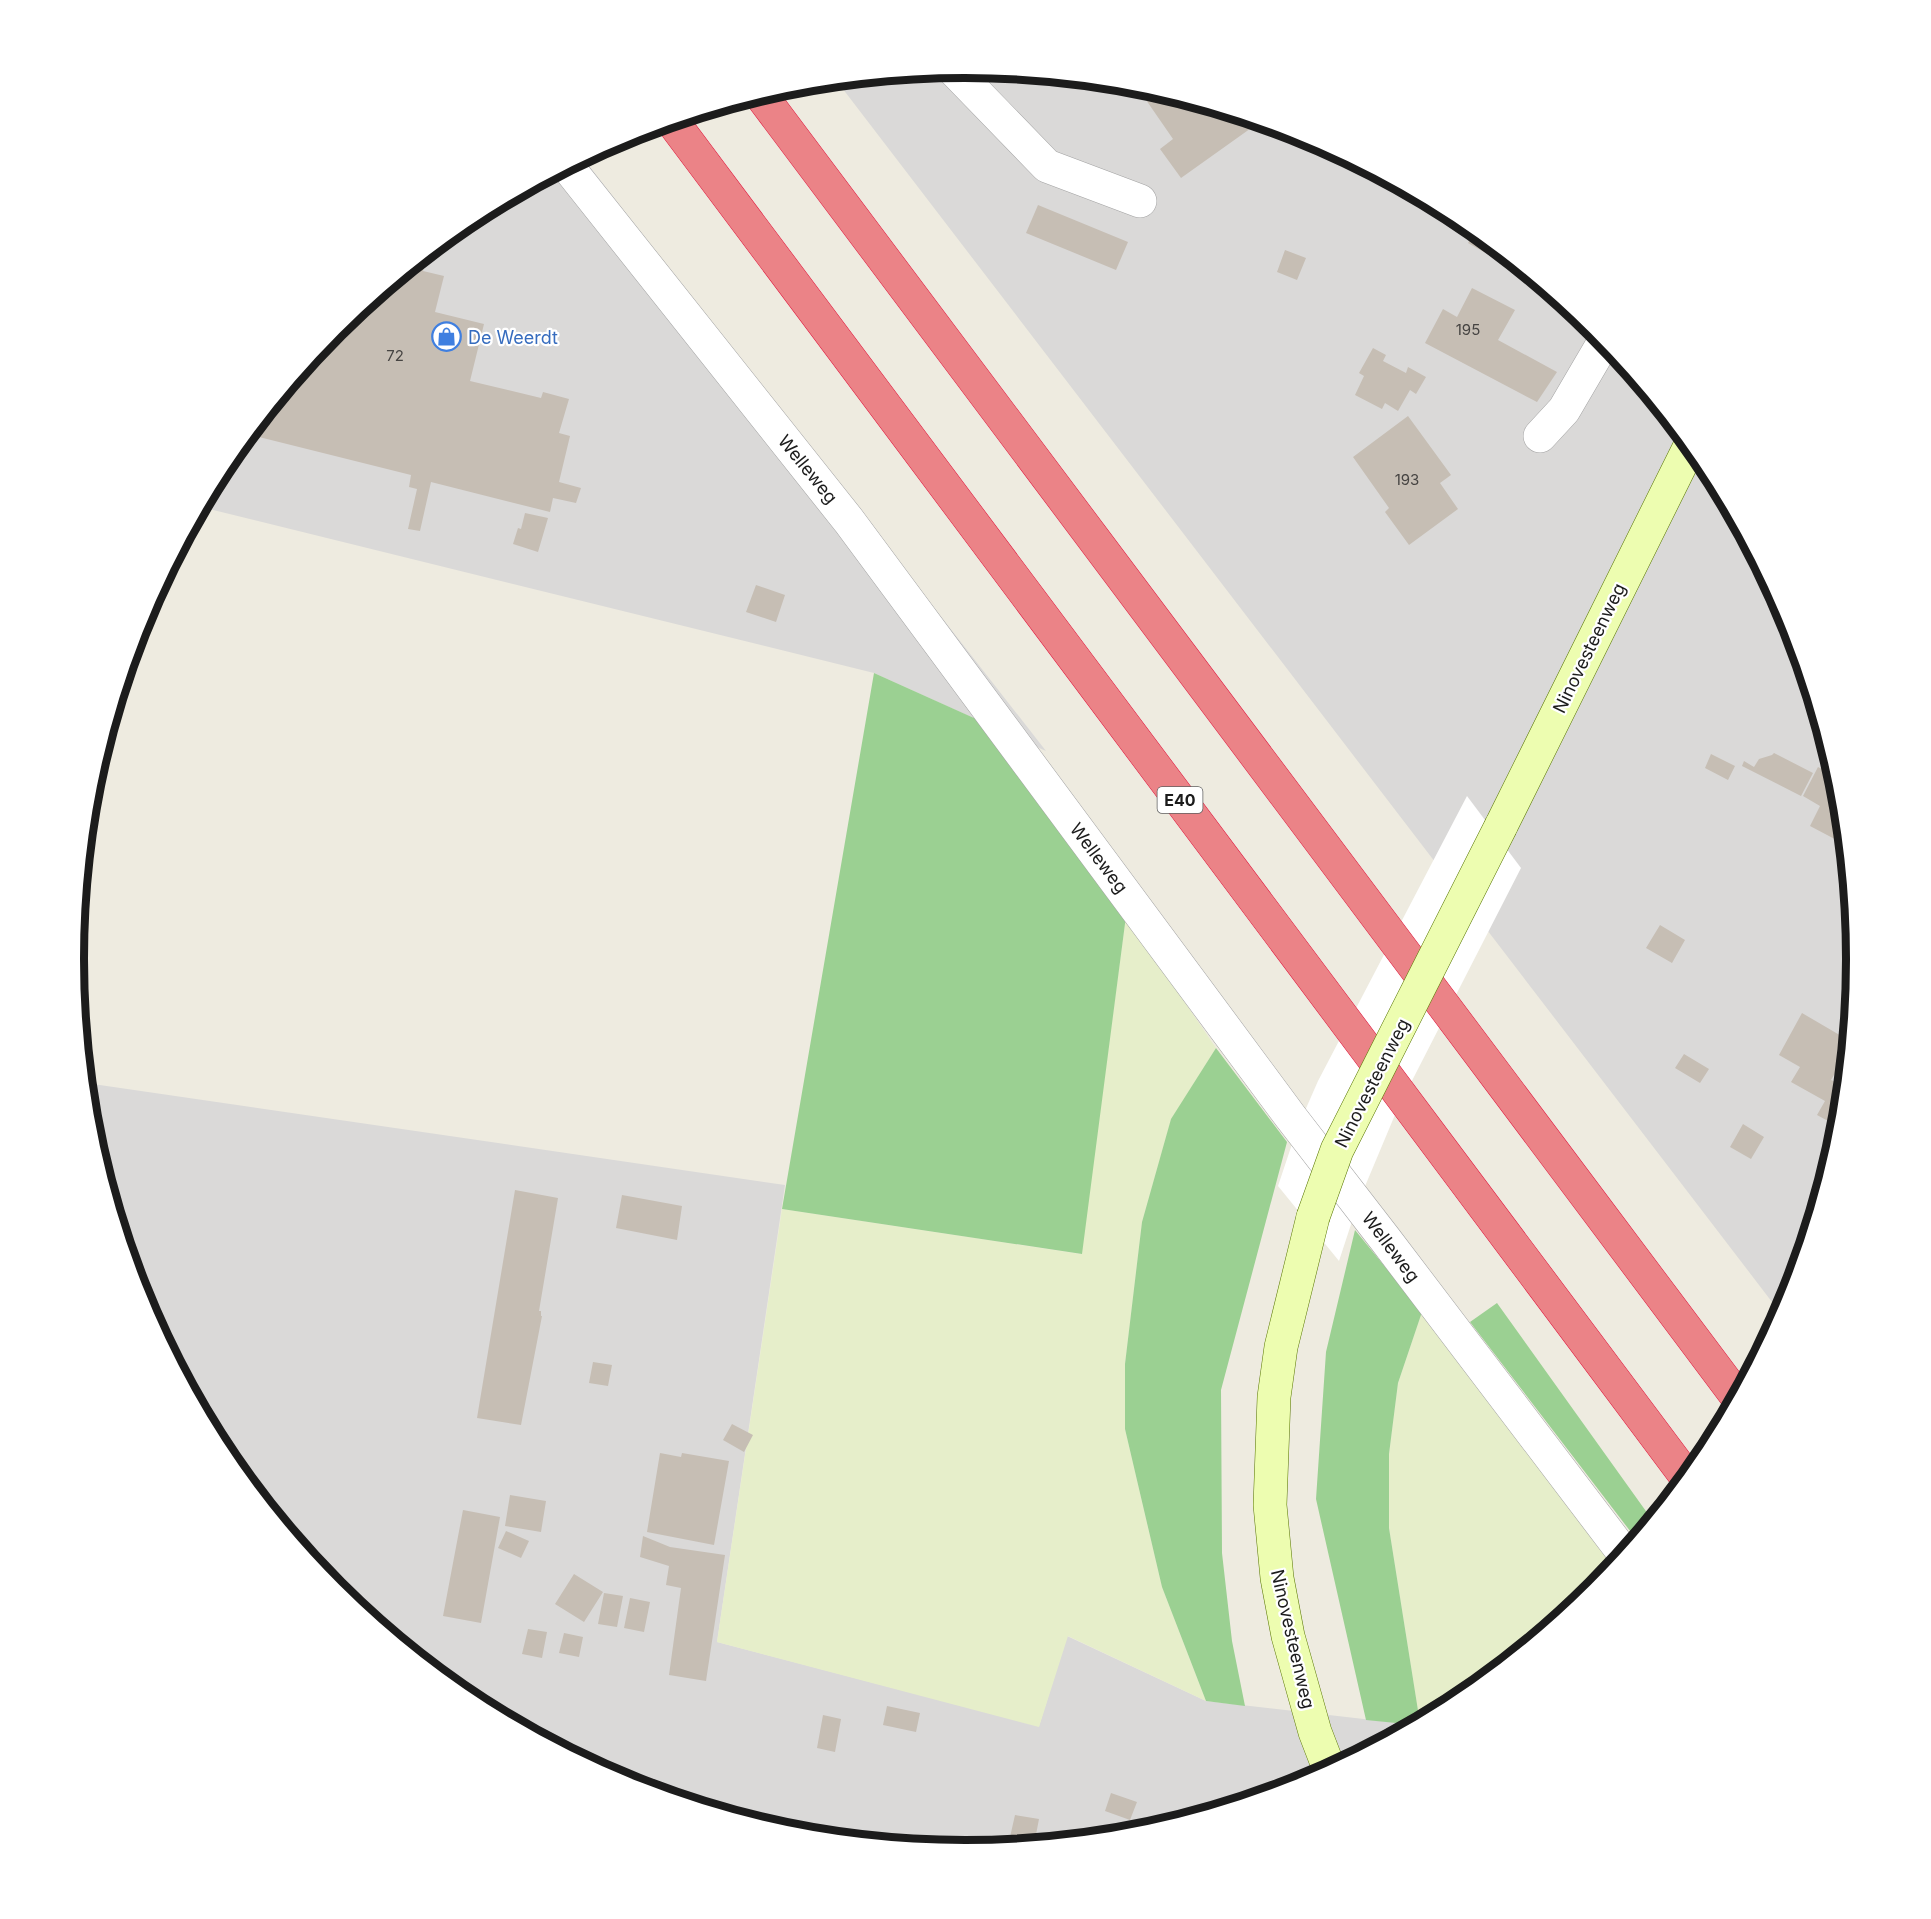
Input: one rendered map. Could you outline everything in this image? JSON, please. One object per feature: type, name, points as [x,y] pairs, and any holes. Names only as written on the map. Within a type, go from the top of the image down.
[{"type":"highway","points":[[766,101],[1733,1392]]},
{"type":"highway","name":"E40","points":[[677,127],[1682,1471]]},
{"type":"main road","name":"Ninovesteenweg","points":[[1327,1763],[1315,1732],[1288,1636],[1276,1578],[1270,1505],[1274,1397],[1281,1347],[1313,1217],[1337,1150],[1686,453]]},
{"type":"street","points":[[962,78],[1047,166],[1140,201]]},
{"type":"street","name":"Welleweg","points":[[571,171],[849,521],[1290,1116],[1620,1550]]},
{"type":"street","points":[[1540,436],[1564,410],[1600,348]]},
{"type":"shaded area","points":[[966,78],[1023,80],[1081,86],[1137,95],[1194,108],[1303,145],[1406,196],[1502,260],[1589,336],[1665,423],[1729,519],[1780,622],[1817,731],[1830,788],[1839,844],[1845,902],[1847,960],[1845,1017],[1839,1075],[1830,1131],[1817,1188],[1800,1243],[1776,1307],[842,87],[908,80]]},
{"type":"shaded area","points":[[587,164],[1046,751],[874,673],[208,509],[266,423],[303,378],[342,336],[384,297],[429,260],[476,227],[525,196]]},
{"type":"shaded area","points":[[93,1084],[785,1185],[717,1642],[1039,1726],[1067,1636],[1206,1701],[1405,1724],[1303,1774],[1194,1811],[1137,1824],[1081,1833],[1023,1839],[966,1841],[908,1839],[850,1833],[794,1824],[737,1811],[628,1774],[525,1723],[429,1659],[342,1583],[266,1496],[233,1449],[202,1400],[151,1297],[114,1188]]},
{"type":"green space","points":[[874,673],[985,723],[1126,916],[1082,1254],[782,1209]]},
{"type":"green space","points":[[1126,916],[1216,1048],[1171,1120],[1142,1222],[1125,1364],[1125,1429],[1162,1587],[1206,1701],[1068,1636],[1039,1727],[717,1642],[782,1209],[1081,1254]]},
{"type":"green space","points":[[1216,1048],[1287,1142],[1221,1390],[1222,1553],[1232,1641],[1245,1706],[1206,1701],[1162,1587],[1125,1429],[1125,1364],[1142,1222],[1171,1119]]},
{"type":"green space","points":[[1355,1230],[1422,1312],[1398,1383],[1389,1454],[1389,1528],[1419,1715],[1404,1724],[1366,1720],[1316,1499],[1326,1352]]},
{"type":"green space","points":[[1497,1303],[1649,1515],[1633,1535],[1470,1322]]},
{"type":"green space","points":[[1422,1312],[1610,1560],[1547,1622],[1502,1659],[1419,1715],[1389,1528],[1389,1454],[1398,1383]]},
{"type":"pier","points":[[1467,796],[1521,868],[1397,1110],[1358,1203],[1339,1261],[1278,1186],[1297,1129],[1318,1081]]},
{"type":"building","points":[[1144,97],[1194,108],[1253,127],[1181,178],[1160,149],[1173,139]]},
{"type":"building","points":[[1038,205],[1128,242],[1116,270],[1026,233]]},
{"type":"building","points":[[1471,238],[1511,267],[1468,243]]},
{"type":"building","points":[[1285,250],[1306,258],[1297,280],[1277,272]]},
{"type":"building","points":[[425,263],[423,271],[444,276],[435,312],[484,324],[470,381],[541,398],[543,392],[569,399],[559,433],[570,436],[559,482],[581,488],[576,503],[553,498],[550,512],[431,482],[420,531],[408,529],[417,489],[409,487],[411,475],[257,436],[303,378],[342,336]]},
{"type":"building","points":[[1472,288],[1515,310],[1498,340],[1557,372],[1537,402],[1425,343],[1443,309],[1457,317]]},
{"type":"building","points":[[1373,348],[1386,355],[1383,361],[1406,373],[1408,367],[1426,377],[1416,394],[1410,390],[1398,411],[1385,403],[1382,409],[1355,395],[1364,376],[1359,373]]},
{"type":"building","points":[[1408,416],[1451,475],[1440,483],[1458,509],[1409,545],[1385,512],[1389,508],[1353,457]]},
{"type":"building","points":[[525,513],[548,518],[538,552],[513,544],[518,528],[521,529]]},
{"type":"building","points":[[756,585],[785,595],[776,622],[746,612]]},
{"type":"building","points":[[1774,753],[1813,773],[1801,796],[1742,766],[1744,761],[1754,767],[1759,759]]},
{"type":"building","points":[[1711,754],[1735,766],[1728,780],[1705,768]]},
{"type":"building","points":[[1818,767],[1826,771],[1839,841],[1810,826],[1820,806],[1803,796]]},
{"type":"building","points":[[1660,925],[1685,940],[1672,963],[1646,948]]},
{"type":"building","points":[[1802,1013],[1843,1037],[1840,1064],[1831,1080],[1836,1082],[1838,1078],[1831,1123],[1817,1115],[1825,1101],[1791,1082],[1800,1067],[1779,1055]]},
{"type":"building","points":[[1684,1054],[1709,1069],[1700,1083],[1675,1068]]},
{"type":"building","points":[[1743,1124],[1764,1137],[1751,1159],[1730,1147]]},
{"type":"building","points":[[515,1190],[558,1198],[539,1311],[542,1316],[521,1425],[477,1418]]},
{"type":"building","points":[[622,1195],[682,1206],[677,1240],[616,1228]]},
{"type":"building","points":[[593,1362],[612,1365],[608,1386],[589,1383]]},
{"type":"building","points":[[732,1424],[753,1435],[744,1452],[723,1440]]},
{"type":"building","points":[[660,1453],[681,1457],[682,1453],[729,1461],[714,1545],[647,1532]]},
{"type":"building","points":[[510,1495],[546,1501],[541,1532],[505,1526]]},
{"type":"building","points":[[463,1510],[500,1517],[481,1623],[443,1616]]},
{"type":"building","points":[[506,1531],[529,1541],[521,1558],[498,1548]]},
{"type":"building","points":[[643,1536],[670,1547],[725,1555],[706,1681],[669,1675],[681,1588],[666,1585],[669,1566],[640,1557]]},
{"type":"building","points":[[574,1574],[603,1592],[584,1622],[555,1604]]},
{"type":"building","points":[[604,1593],[623,1596],[617,1627],[598,1624]]},
{"type":"building","points":[[630,1598],[650,1602],[644,1632],[624,1628]]},
{"type":"building","points":[[528,1629],[547,1632],[542,1658],[522,1654]]},
{"type":"building","points":[[564,1633],[583,1637],[579,1657],[559,1653]]},
{"type":"building","points":[[887,1706],[920,1713],[916,1732],[883,1725]]},
{"type":"building","points":[[823,1715],[841,1719],[835,1752],[817,1748]]},
{"type":"building","points":[[1111,1793],[1137,1802],[1130,1820],[1105,1811]]},
{"type":"building","points":[[1015,1815],[1039,1819],[1035,1838],[1009,1839]]},
{"type":"place","name":"De Weerdt","points":[[447,337]]}]
